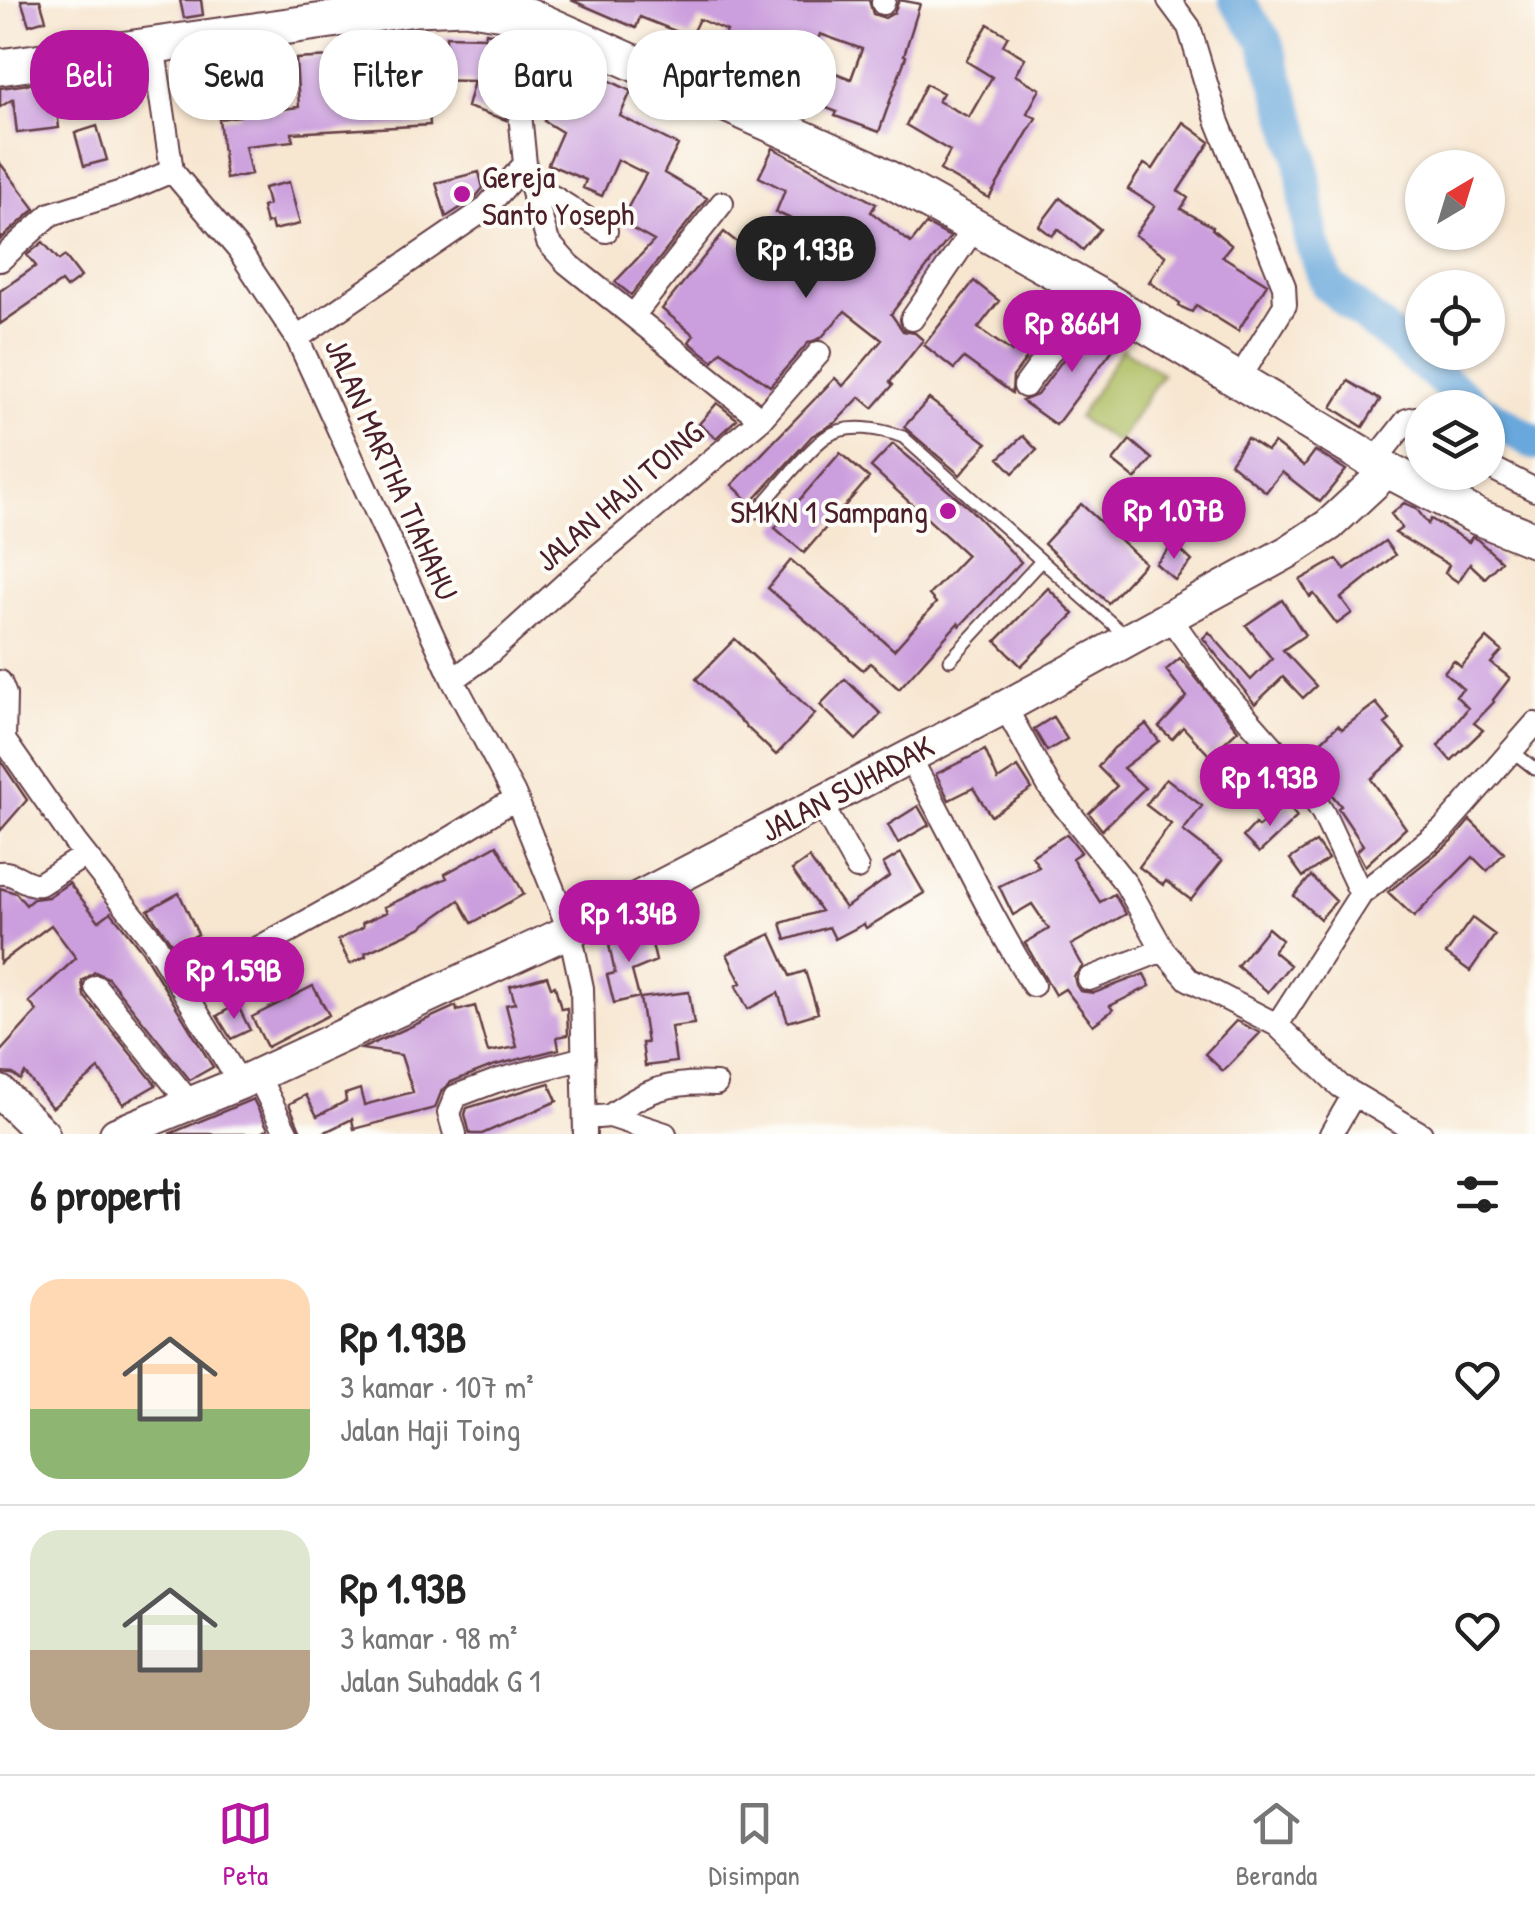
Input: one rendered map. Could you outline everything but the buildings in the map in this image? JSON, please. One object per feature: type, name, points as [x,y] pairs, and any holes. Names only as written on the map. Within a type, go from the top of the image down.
[{"type":"main road","points":[[0,67],[456,3],[529,16],[867,166],[1093,293],[1381,466],[1478,517],[1535,540]]},
{"type":"street","points":[[1168,0],[1188,27],[1217,120],[1284,286],[1285,306],[1239,379]]},
{"type":"street","points":[[529,16],[517,83],[525,164],[548,242],[566,264],[761,418]]},
{"type":"street","points":[[0,260],[51,214],[125,191],[172,171],[153,44]]},
{"type":"street","points":[[297,338],[484,210],[525,164]]},
{"type":"street","name":"JALAN MARTHA TIAHAHU","points":[[172,171],[238,249],[297,338],[453,680],[516,798],[570,932],[582,988],[581,1129]]},
{"type":"street","points":[[534,197],[554,197],[606,231]]},
{"type":"street","points":[[633,316],[722,202]]},
{"type":"street","points":[[912,319],[975,227]]},
{"type":"street","points":[[1025,386],[1093,293]]},
{"type":"street","name":"JALAN HAJI TOING","points":[[453,680],[761,418],[819,353]]},
{"type":"street","points":[[1381,466],[1405,424]]},
{"type":"street","name":"JALAN SUHADAK","points":[[116,1134],[248,1079],[570,932],[1005,707],[1316,534],[1361,497],[1381,466]]},
{"type":"street","points":[[1505,475],[1535,490]]},
{"type":"street","points":[[1170,618],[1218,685],[1302,780],[1324,813],[1361,894]]},
{"type":"street","points":[[0,682],[5,695],[4,740],[84,855],[154,942],[182,988],[288,1134]]},
{"type":"street","points":[[1005,707],[1050,788],[1126,884],[1163,950],[1188,979],[1277,1026],[1354,1096],[1421,1134]]},
{"type":"street","points":[[1277,1026],[1361,894],[1443,830],[1535,724]]},
{"type":"street","points":[[909,757],[1033,986]]},
{"type":"street","points":[[182,988],[312,922],[516,798]]},
{"type":"street","points":[[820,802],[856,868]]},
{"type":"street","points":[[0,873],[8,872],[34,886],[84,855]]},
{"type":"street","points":[[1089,980],[1163,950]]},
{"type":"street","points":[[96,987],[189,1102]]},
{"type":"street","points":[[455,1134],[449,1112],[456,1096],[584,1058]]},
{"type":"street","points":[[581,1129],[664,1086],[682,1082],[716,1084]]},
{"type":"street","points":[[0,1092],[43,1134]]},
{"type":"street","points":[[1331,1134],[1354,1096]]},
{"type":"street","points":[[610,1116],[665,1134]]},
{"type":"lane","points":[[756,512],[828,435],[852,429],[903,437],[1130,639]]},
{"type":"lane","points":[[950,660],[1041,561]]},
{"type":"lane","points":[[1511,750],[1535,769]]},
{"type":"green space","points":[[1122,348],[1162,374],[1118,443],[1078,418]]},
{"type":"waterway","points":[[1236,0],[1265,41],[1301,154],[1311,239],[1328,285],[1455,390]]},
{"type":"waterway","points":[[1505,424],[1535,443]]},
{"type":"place","name":"Gereja Santo Yoseph","points":[[462,194]]},
{"type":"place","name":"SMKN 1 Sampang","points":[[948,511]]}]
